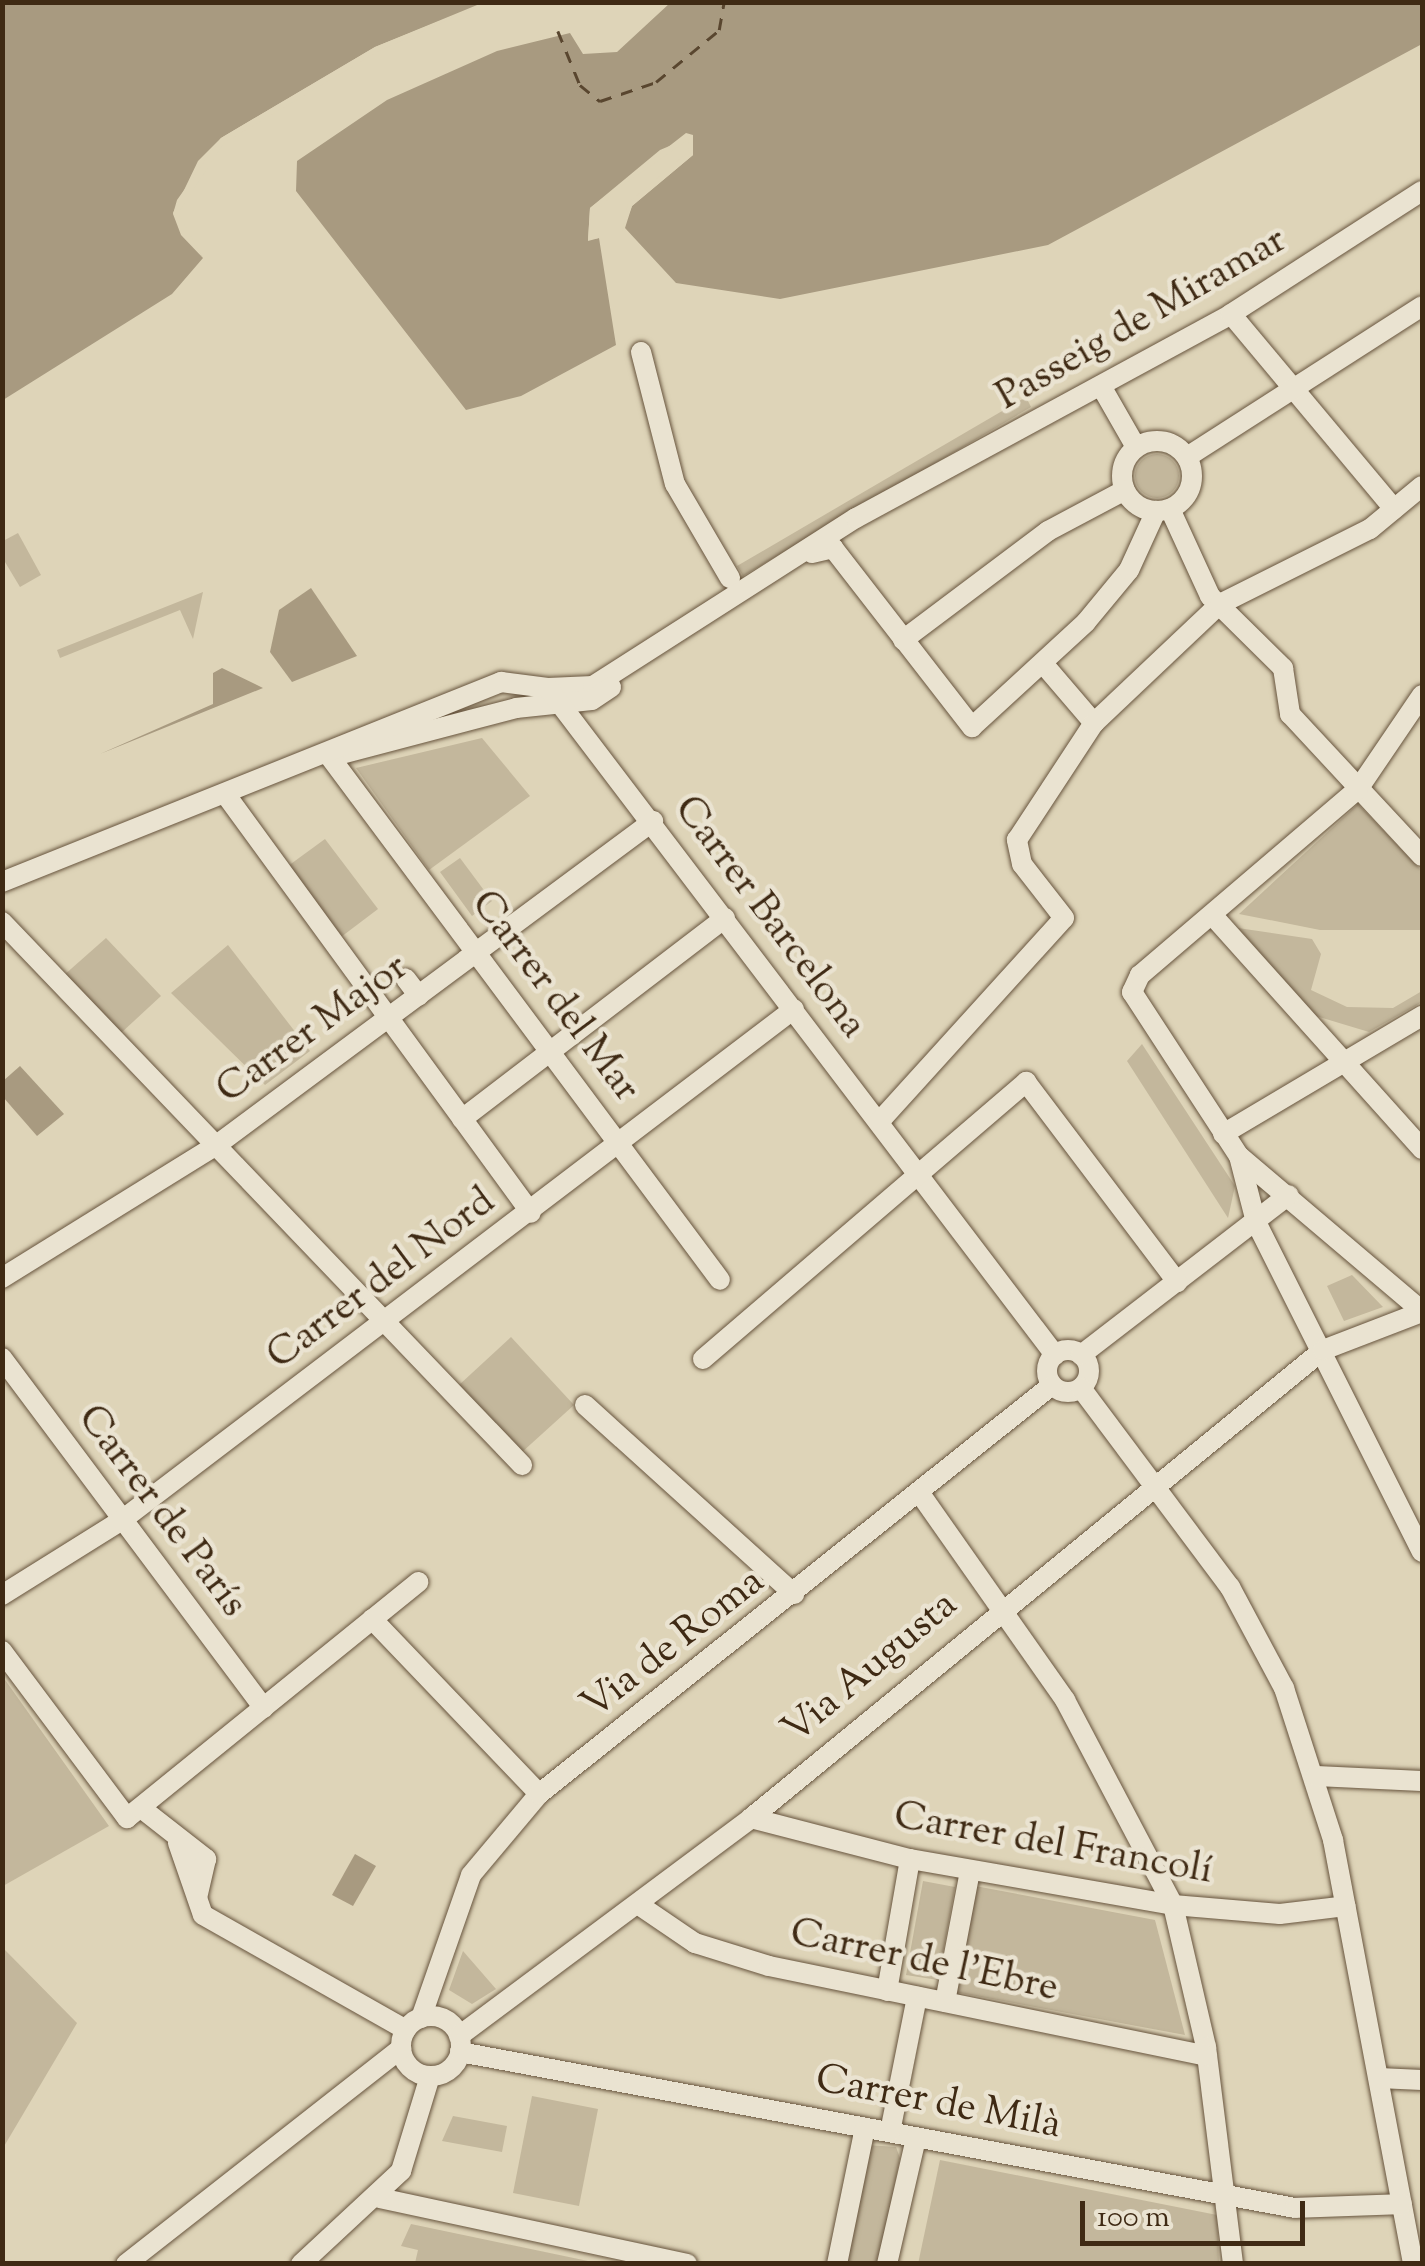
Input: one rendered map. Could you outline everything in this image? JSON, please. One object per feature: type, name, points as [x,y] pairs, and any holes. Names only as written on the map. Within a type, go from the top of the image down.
[{"type":"street","name":"Passeig de Miramar","points":[[481,689],[520,680],[548,688],[594,686],[765,576],[891,502],[1231,314],[1422,191]]},
{"type":"street","points":[[1187,457],[1296,395],[1422,306]]},
{"type":"street","points":[[1231,314],[1394,509]]},
{"type":"street","points":[[641,352],[675,484],[730,578]]},
{"type":"street","points":[[1101,386],[1136,447]]},
{"type":"street","points":[[1125,490],[1122,470],[1136,447],[1164,442],[1187,457]]},
{"type":"street","points":[[830,548],[972,727],[1046,667],[1129,570],[1163,510],[1188,492],[1187,457]]},
{"type":"street","points":[[880,1122],[1064,918],[1022,864],[1017,840],[1094,723],[1220,604],[1394,509],[1422,486]]},
{"type":"street","points":[[1125,490],[1163,510],[1220,604],[1283,668],[1290,714],[1422,856]]},
{"type":"street","points":[[903,640],[1048,531],[1125,490]]},
{"type":"street","name":"Passeig de Miramar","points":[[337,758],[516,708],[565,704],[608,690],[830,548],[891,502]]},
{"type":"street","name":"Passeig de Miramar","points":[[765,576],[830,548]]},
{"type":"street","name":"Passeig de Miramar","points":[[608,690],[643,652],[724,616]]},
{"type":"street","points":[[1046,667],[1094,723]]},
{"type":"street","name":"Carrer Barcelona","points":[[548,688],[565,704],[1055,1354]]},
{"type":"street","points":[[337,758],[481,689]]},
{"type":"street","points":[[2,882],[226,795],[481,689]]},
{"type":"street","points":[[1422,695],[1358,789],[1214,917],[1140,975],[1132,992],[1239,1156],[1422,1312]]},
{"type":"street","points":[[276,774],[543,710],[590,737]]},
{"type":"street","name":"Carrer del Mar","points":[[337,758],[720,1280]]},
{"type":"street","points":[[226,795],[530,1213]]},
{"type":"street","name":"Carrer Major","points":[[2,1278],[218,1144],[389,1019],[412,988],[477,952],[653,821]]},
{"type":"street","points":[[1214,917],[1422,1149]]},
{"type":"street","points":[[462,1119],[725,918]]},
{"type":"street","points":[[2,922],[522,1465]]},
{"type":"street","name":"Carrer del Nord","points":[[2,1595],[122,1520],[794,1009]]},
{"type":"street","points":[[1224,1134],[1422,1016]]},
{"type":"street","points":[[703,1359],[1026,1082],[1177,1282]]},
{"type":"street","points":[[1239,1156],[1256,1222],[1422,1552]]},
{"type":"street","points":[[1289,1195],[1082,1355],[1055,1354],[1052,1385],[1081,1388],[1262,1638],[1316,1776],[1346,1906],[1413,2264]]},
{"type":"street","name":"Via Augusta","points":[[430,2076],[459,2044],[751,1818],[1002,1605],[1156,1487],[1323,1350],[1422,1312]]},
{"type":"street","points":[[1081,1388],[1089,1372],[1082,1355]]},
{"type":"street","name":"Carrer de París","points":[[2,1358],[264,1708]]},
{"type":"street","name":"Via de Roma","points":[[409,2032],[471,1875],[538,1794],[921,1496],[1052,1385]]},
{"type":"street","points":[[585,1405],[794,1594]]},
{"type":"street","points":[[921,1496],[1002,1605],[1114,1787],[1173,1906],[1207,2056],[1228,2195],[1232,2264]]},
{"type":"street","points":[[134,1813],[418,1582]]},
{"type":"street","points":[[372,1619],[404,1647],[538,1794]]},
{"type":"street","points":[[2,1651],[134,1813],[178,1843],[203,1915],[409,2032]]},
{"type":"street","points":[[1316,1776],[1422,1782]]},
{"type":"street","name":"Carrer del Francolí","points":[[751,1818],[910,1859],[1173,1906],[1280,1914],[1346,1906]]},
{"type":"street","points":[[887,1990],[910,1859]]},
{"type":"street","points":[[945,2002],[970,1871]]},
{"type":"street","name":"Carrer de l'Ebre","points":[[639,1905],[695,1943],[917,1997],[1207,2056]]},
{"type":"street","points":[[890,2132],[917,1997]]},
{"type":"street","name":"Carrer de Milà","points":[[409,2032],[444,2020],[459,2044],[865,2128],[1228,2195],[1336,2211],[1402,2204]]},
{"type":"street","points":[[301,2264],[380,2198],[400,2171],[430,2076],[413,2070],[409,2032]]},
{"type":"street","points":[[126,2264],[409,2032]]},
{"type":"street","points":[[1380,2078],[1422,2080]]},
{"type":"street","points":[[837,2264],[865,2128]]},
{"type":"street","points":[[887,2264],[916,2138]]},
{"type":"street","points":[[380,2198],[688,2264]]},
{"type":"shaded area","points":[[3,3],[482,3],[375,47],[221,138],[198,161],[173,213],[203,258],[172,294],[3,400]]},
{"type":"shaded area","points":[[670,3],[1422,3],[1422,44],[1048,245],[780,299],[676,283],[625,228],[632,206],[693,155],[693,136],[660,150],[590,208],[588,240],[599,238],[616,345],[521,396],[466,410],[296,191],[297,161],[387,100],[497,51],[570,33],[583,54],[617,52]]},
{"type":"shaded area","points":[[1026,397],[1031,407],[743,576],[737,566]]},
{"type":"shaded area","points":[[1157,454],[1173,460],[1179,476],[1173,492],[1157,498],[1141,492],[1135,476],[1141,460]]},
{"type":"shaded area","points":[[18,533],[41,575],[20,587],[2,557],[3,541]]},
{"type":"shaded area","points":[[311,588],[357,656],[292,682],[270,652],[279,610]]},
{"type":"shaded area","points":[[203,592],[193,639],[180,610],[60,658],[57,650]]},
{"type":"shaded area","points":[[222,668],[263,688],[100,754],[213,704],[213,673]]},
{"type":"shaded area","points":[[482,738],[530,796],[429,870],[356,768]]},
{"type":"shaded area","points":[[1358,804],[1422,871],[1422,930],[1320,930],[1239,914]]},
{"type":"shaded area","points":[[325,839],[378,909],[341,937],[288,866]]},
{"type":"shaded area","points":[[460,858],[492,901],[472,916],[440,872]]},
{"type":"shaded area","points":[[1238,928],[1312,939],[1321,954],[1311,990],[1347,1007],[1393,1008],[1422,991],[1422,1002],[1369,1032],[1316,1016]]},
{"type":"shaded area","points":[[106,938],[161,996],[121,1033],[63,976]]},
{"type":"shaded area","points":[[228,945],[310,1051],[265,1085],[171,993]]},
{"type":"shaded area","points":[[1142,1044],[1235,1186],[1228,1218],[1127,1061]]},
{"type":"shaded area","points":[[20,1066],[64,1114],[37,1136],[3,1097],[3,1081]]},
{"type":"shaded area","points":[[1352,1275],[1383,1307],[1344,1321],[1327,1286]]},
{"type":"shaded area","points":[[511,1337],[574,1405],[521,1453],[459,1385]]},
{"type":"shaded area","points":[[3,1677],[109,1826],[2,1886]]},
{"type":"shaded area","points":[[355,1854],[376,1866],[353,1906],[332,1895]]},
{"type":"shaded area","points":[[923,1881],[955,1887],[938,1980],[906,1975]]},
{"type":"shaded area","points":[[975,1886],[1155,1920],[1185,2035],[955,1992]]},
{"type":"shaded area","points":[[3,1948],[77,2023],[3,2148]]},
{"type":"shaded area","points":[[463,1951],[496,1989],[472,2004],[449,1990]]},
{"type":"shaded area","points":[[532,2096],[598,2109],[579,2206],[513,2193]]},
{"type":"shaded area","points":[[453,2116],[507,2126],[502,2152],[442,2141]]},
{"type":"shaded area","points":[[867,2145],[896,2147],[900,2158],[879,2263],[843,2264]]},
{"type":"shaded area","points":[[940,2160],[1217,2215],[1219,2263],[918,2264]]},
{"type":"shaded area","points":[[411,2224],[588,2261],[415,2263],[418,2250],[401,2246]]},
{"type":"pier","points":[[487,2],[377,52],[224,143],[178,213],[203,258],[181,235],[173,214],[177,200],[221,138],[375,47]]},
{"type":"pier","points":[[686,133],[693,135],[693,155],[632,206],[622,232],[628,203],[688,152],[689,139],[616,190],[590,220],[599,238],[588,241],[590,208]]},
{"type":"ferry route","points":[[558,31],[580,85],[600,101],[656,82],[719,30],[724,2]]}]
